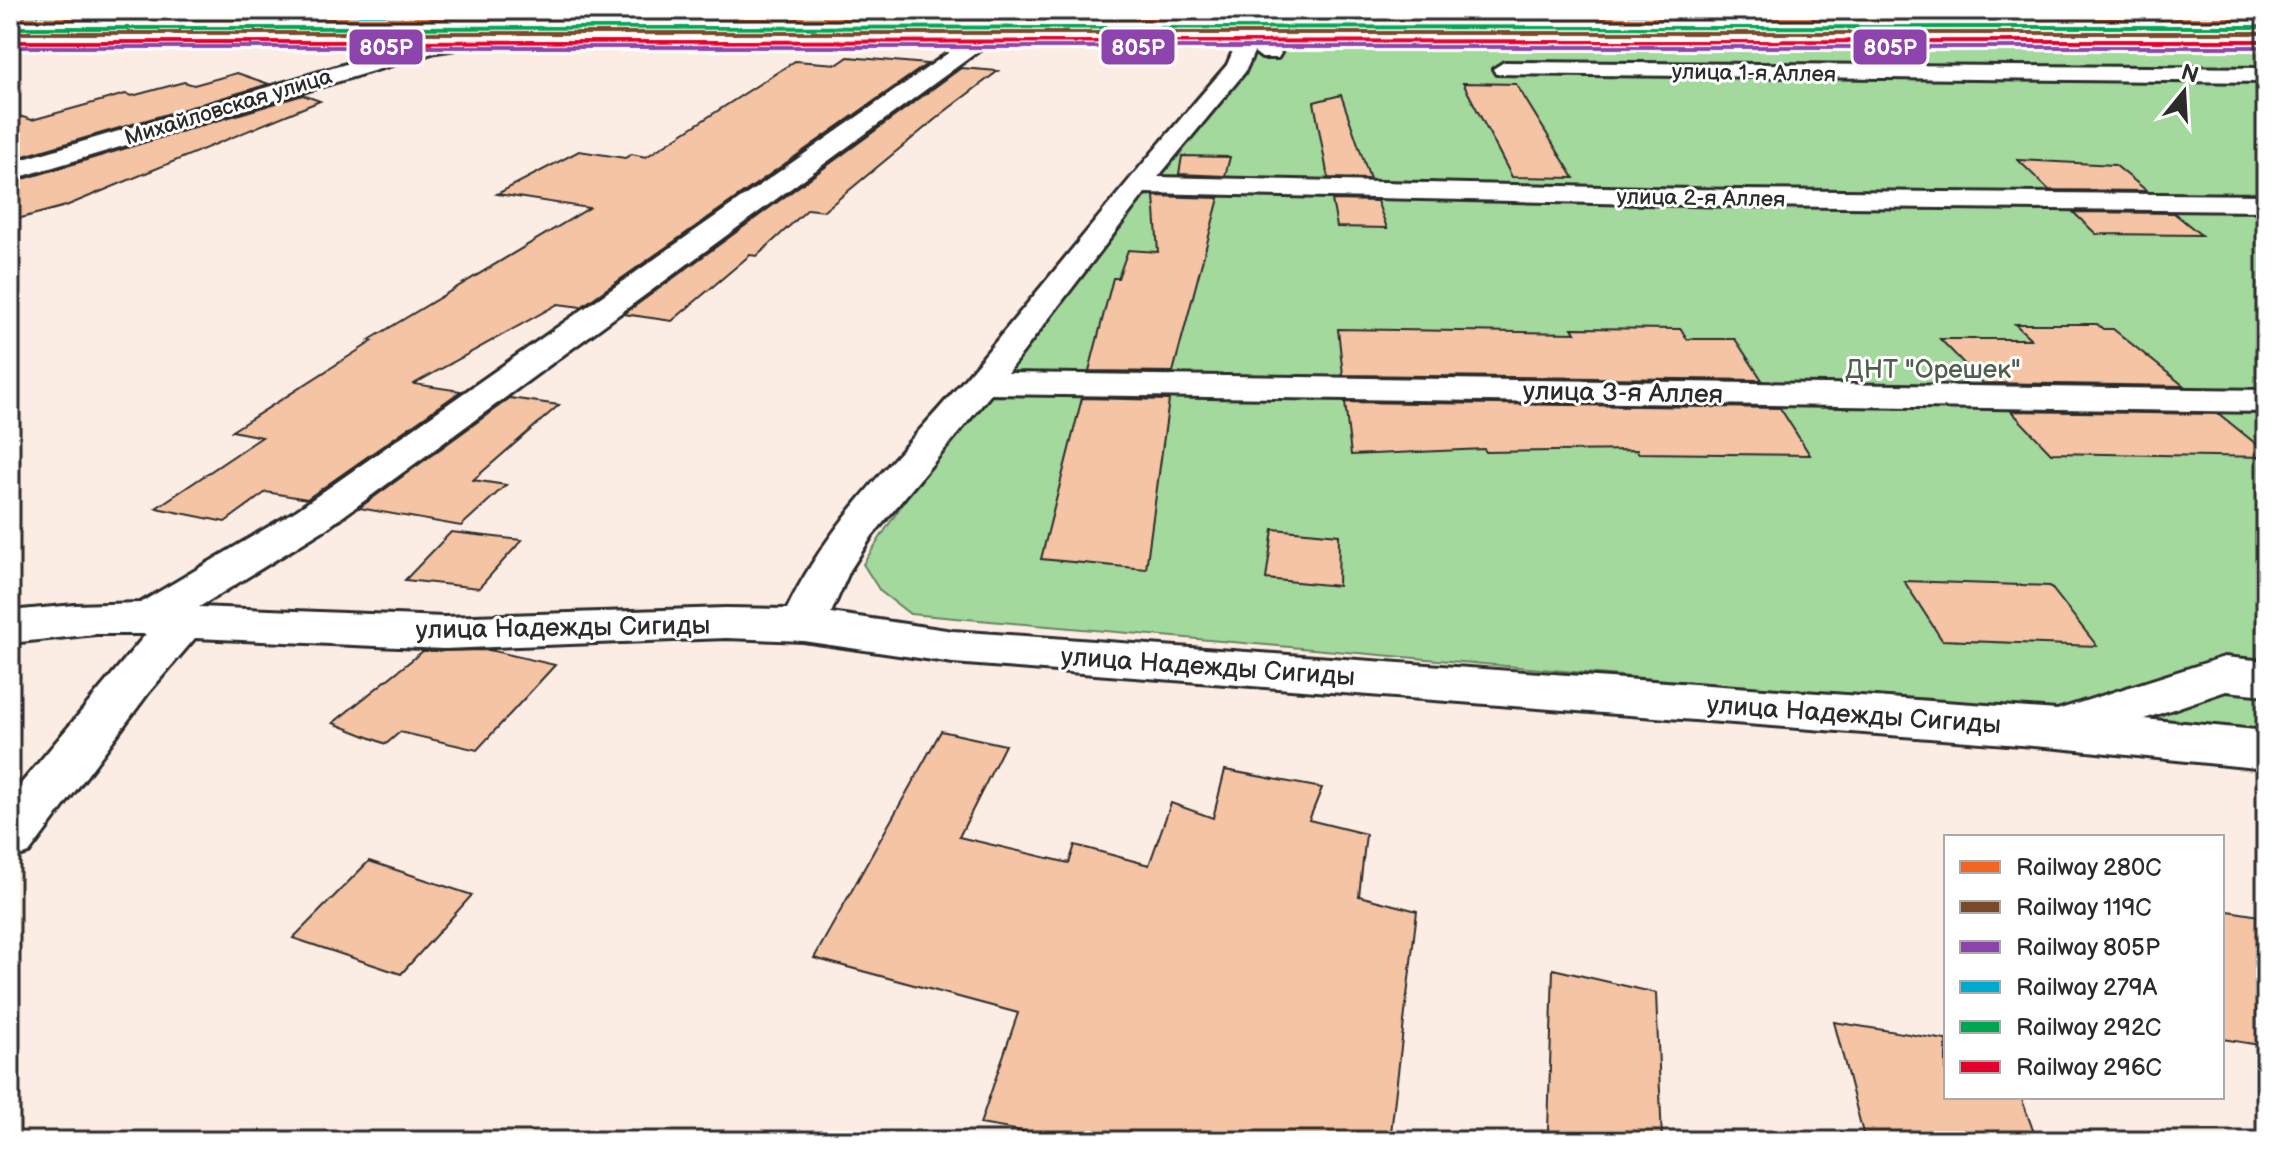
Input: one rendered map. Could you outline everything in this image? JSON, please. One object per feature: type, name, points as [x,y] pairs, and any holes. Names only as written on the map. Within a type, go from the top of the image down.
[{"type":"street","points":[[441,45],[481,20]]},
{"type":"street","points":[[10,37],[325,40],[441,45],[531,38],[2266,40]]},
{"type":"street","points":[[10,837],[132,680],[166,620],[312,519],[984,37]]},
{"type":"street","points":[[1249,38],[1289,62]]},
{"type":"street","points":[[803,625],[828,569],[857,527],[981,383],[1137,185],[1237,67],[1249,38]]},
{"type":"street","points":[[1649,39],[1684,71]]},
{"type":"street","points":[[1730,39],[1769,72]]},
{"type":"street","name":"Михайловская улица","points":[[10,172],[441,45]]},
{"type":"street","name":"улица 1-я Аллея","points":[[1483,69],[2266,75]]},
{"type":"street","name":"улица 2-я Аллея","points":[[1137,185],[1720,198],[2266,203]]},
{"type":"street","name":"улица 3-я Аллея","points":[[981,383],[2266,401]]},
{"type":"street","name":"улица Надежды Сигиды","points":[[10,627],[82,618],[444,633],[726,623],[803,625],[953,647],[2058,729],[2266,750]]},
{"type":"street","points":[[2058,729],[2224,674],[2266,678]]},
{"type":"green space","name":"ДНТ \"Орешек\"","points":[[1254,34],[2266,36],[2266,745],[2252,731],[910,614],[880,591],[863,564],[981,383]]},
{"type":"building","points":[[848,57],[927,64],[581,307],[558,304],[414,384],[461,391],[307,499],[266,492],[225,522],[156,508],[262,437],[232,431],[373,341],[369,340],[589,208],[497,194],[579,151],[625,158],[632,154],[646,157],[795,61],[838,64]]},
{"type":"building","points":[[961,68],[998,71],[824,211],[808,209],[757,256],[750,255],[672,321],[624,314]]},
{"type":"building","points":[[237,73],[269,84],[10,160],[10,113],[32,120],[125,94],[132,96],[184,82],[194,85]]},
{"type":"building","points":[[1463,83],[1516,84],[1574,178],[1512,177]]},
{"type":"building","points":[[303,95],[320,101],[66,206],[10,221],[10,183]]},
{"type":"building","points":[[1341,95],[1370,179],[1328,178],[1314,102]]},
{"type":"building","points":[[1182,156],[1230,157],[1225,176],[1179,174]]},
{"type":"building","points":[[2018,160],[2115,165],[2147,191],[2049,190]]},
{"type":"building","points":[[1154,196],[1219,198],[1173,372],[1089,371],[1113,278],[1118,278],[1128,250],[1158,252]]},
{"type":"building","points":[[1332,200],[1377,201],[1387,228],[1337,227]]},
{"type":"building","points":[[2073,212],[2174,213],[2201,235],[2096,234]]},
{"type":"building","points":[[2015,324],[2097,324],[2103,329],[2113,329],[2184,386],[1983,383],[1940,339],[2031,339]]},
{"type":"building","points":[[1572,328],[1681,329],[1687,339],[1735,339],[1762,380],[1343,375],[1338,329],[1575,333]]},
{"type":"building","points":[[510,398],[559,405],[473,480],[506,485],[461,526],[359,508]]},
{"type":"building","points":[[1082,398],[1169,400],[1146,569],[1041,559]]},
{"type":"building","points":[[1345,402],[1780,408],[1810,455],[1638,453],[1637,450],[1486,452],[1484,449],[1351,455]]},
{"type":"building","points":[[2011,411],[2219,414],[2266,452],[2266,457],[2051,453]]},
{"type":"building","points":[[1273,529],[1339,535],[1338,586],[1266,579]]},
{"type":"building","points":[[451,532],[522,540],[479,588],[405,580]]},
{"type":"building","points":[[1904,581],[2050,586],[2097,646],[1942,640]]},
{"type":"building","points":[[489,650],[555,665],[477,750],[400,732],[386,744],[333,723],[423,651]]},
{"type":"building","points":[[941,731],[1005,745],[959,837],[1069,863],[1075,845],[1149,865],[1171,803],[1213,818],[1225,770],[1322,788],[1309,820],[1366,834],[1359,896],[1417,911],[1390,1141],[1080,1141],[980,1124],[1018,1013],[814,958]]},
{"type":"building","points":[[369,861],[472,895],[401,974],[293,938]]},
{"type":"building","points":[[2224,910],[2266,917],[2266,1046],[2224,1039]]},
{"type":"building","points":[[1553,969],[1656,993],[1662,1141],[1586,1141],[1548,1131]]},
{"type":"building","points":[[1834,1022],[1944,1040],[1944,1099],[2022,1099],[2037,1141],[1865,1141]]},
{"type":"rail line","name":"279А","points":[[10,14],[2266,13]]},
{"type":"rail line","name":"280С","points":[[10,19],[2266,19]]},
{"type":"rail line","name":"292С","points":[[10,28],[2266,27]]},
{"type":"rail line","name":"119С","points":[[10,33],[2266,33]]},
{"type":"rail line","name":"296С","points":[[10,42],[2266,41]]},
{"type":"rail line","name":"805Р","points":[[10,47],[2266,47]]}]
